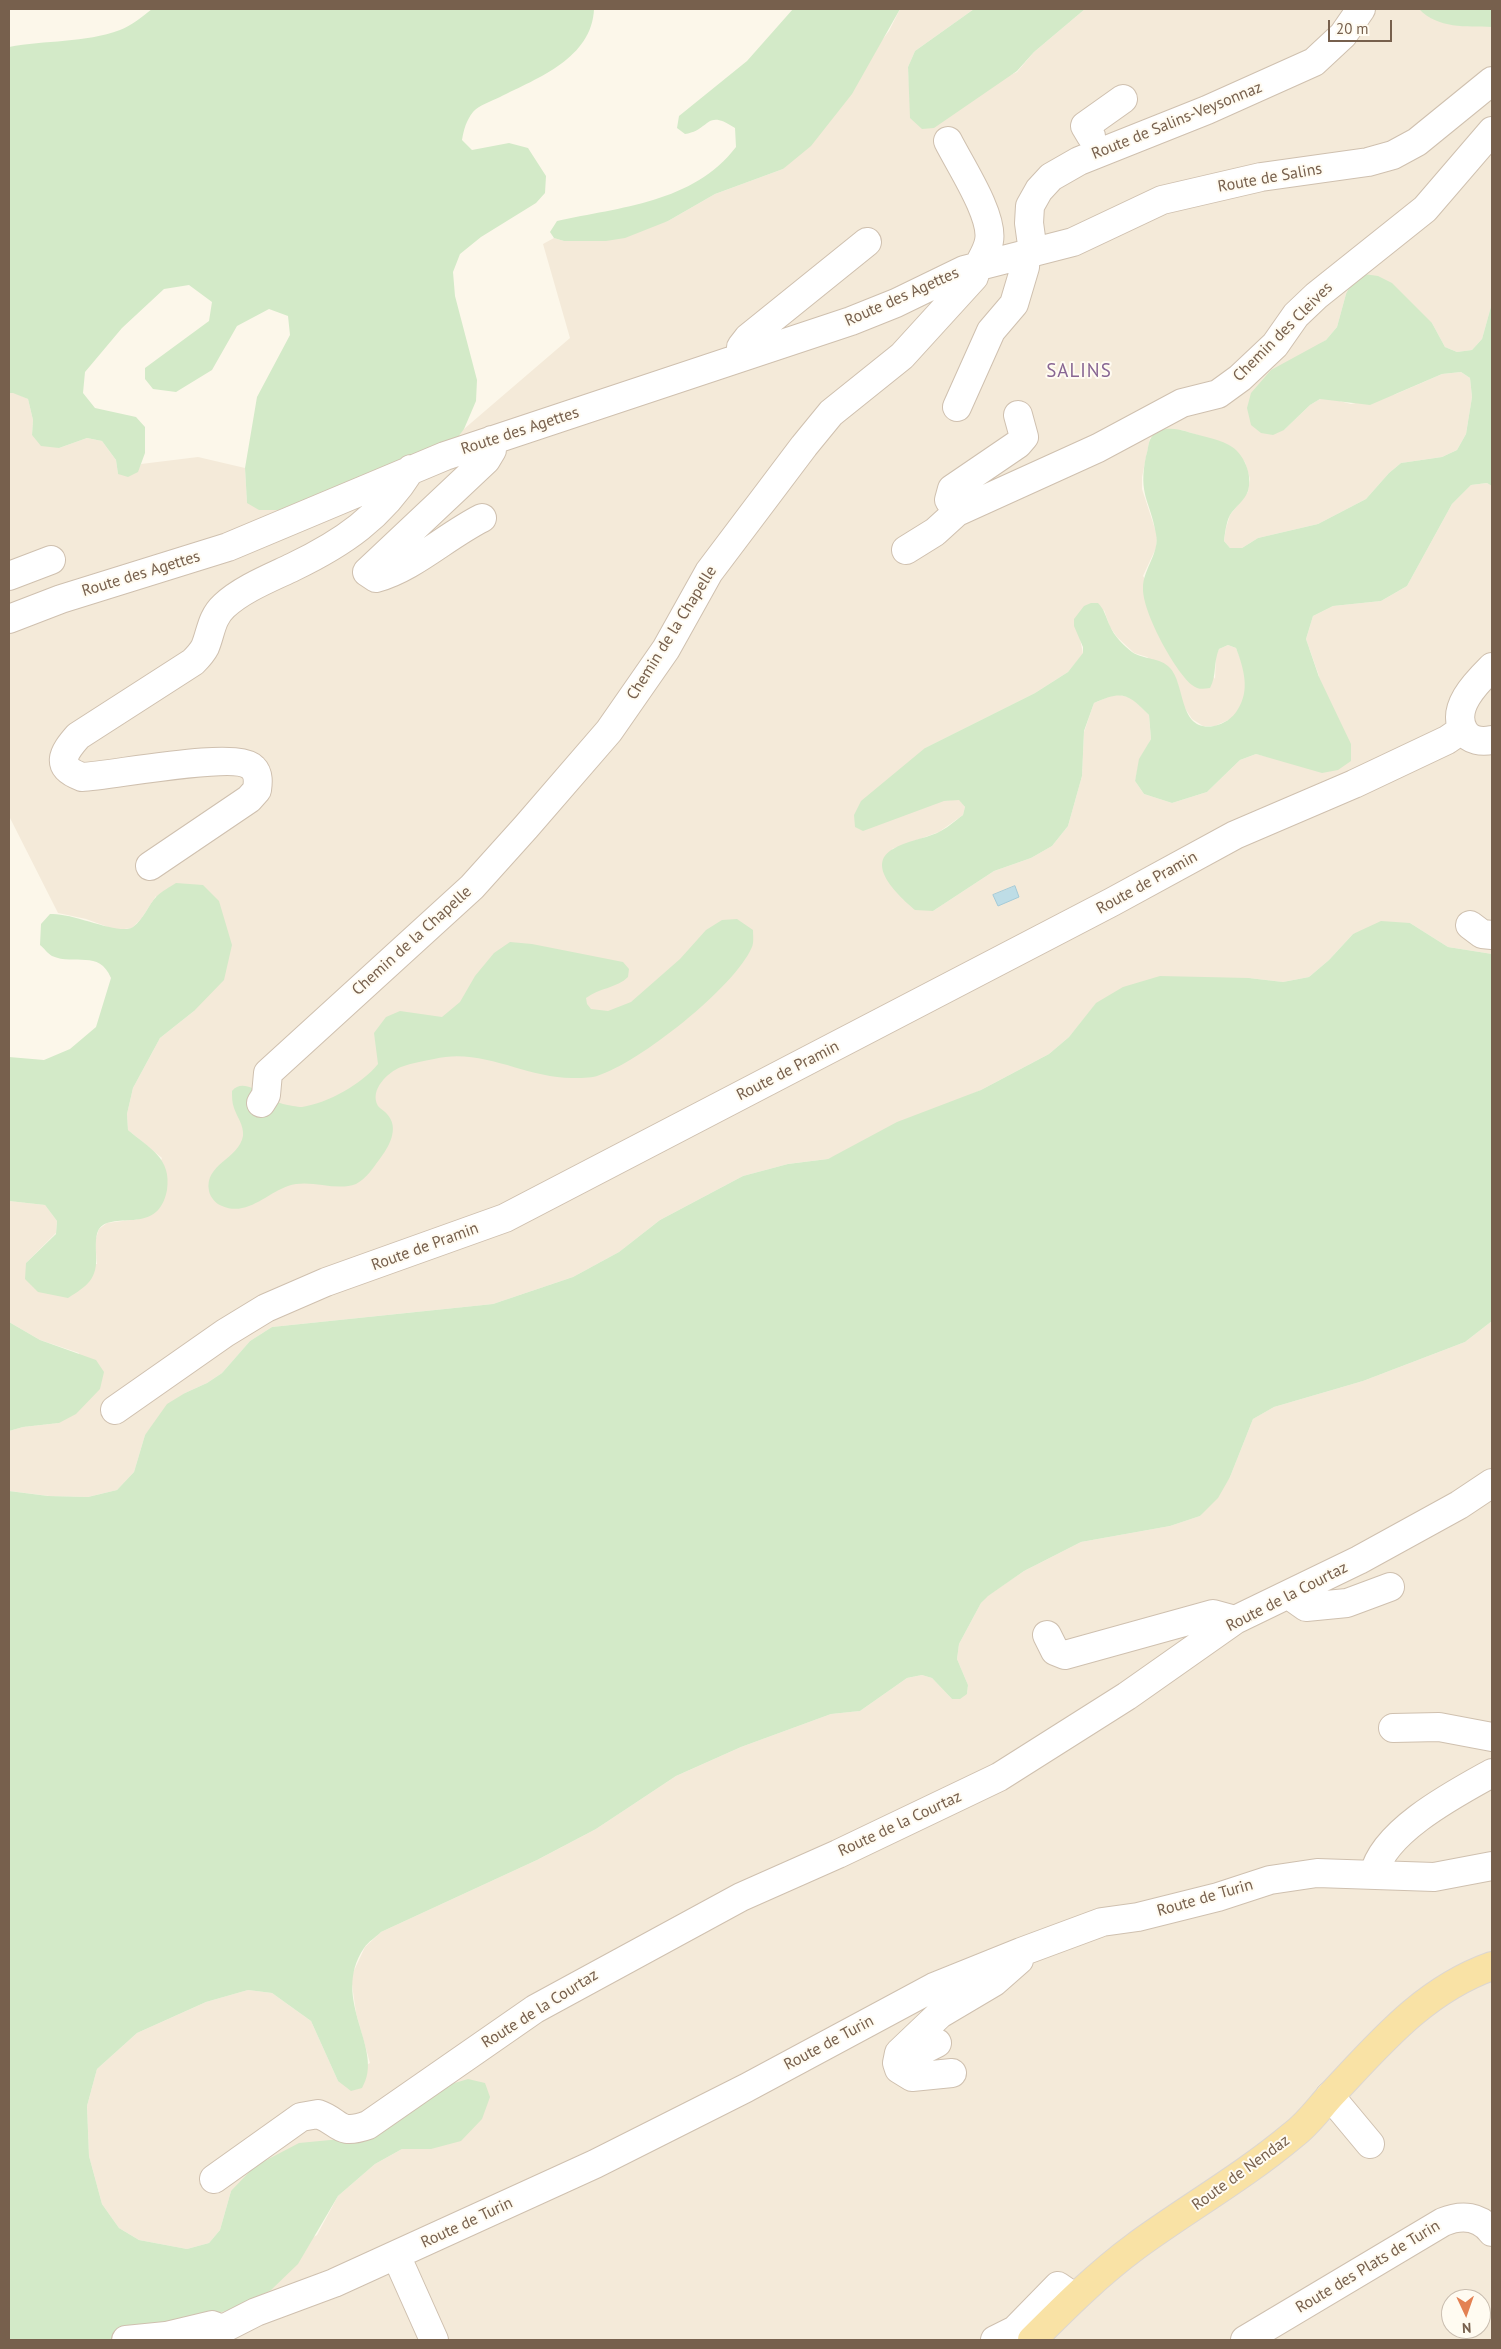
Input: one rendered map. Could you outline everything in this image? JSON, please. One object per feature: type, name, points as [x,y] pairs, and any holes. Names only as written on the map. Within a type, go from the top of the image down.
[{"type":"main road","name":"Route de Nendaz","points":[[1032,2340],[1074,2297],[1135,2246],[1248,2171],[1296,2134],[1393,2028],[1418,2006],[1464,1978],[1492,1966]]},
{"type":"street","name":"Route de Salins-Veysonnaz","points":[[957,407],[990,331],[1014,304],[1030,253],[1030,206],[1039,190],[1051,177],[1079,161],[1207,110],[1314,62],[1343,35],[1361,9]]},
{"type":"street","name":"Route de Salins","points":[[1030,253],[1073,242],[1148,206],[1178,196],[1261,177],[1368,162],[1393,155],[1417,142],[1492,81]]},
{"type":"street","points":[[1123,100],[1085,126],[1081,141],[1189,100],[1207,110]]},
{"type":"street","name":"Chemin des Cleives","points":[[906,550],[935,532],[957,512],[1098,448],[1182,402],[1218,394],[1240,378],[1275,345],[1296,315],[1316,296],[1425,209],[1492,131]]},
{"type":"street","name":"Chemin de la Chapelle","points":[[261,1103],[266,1095],[268,1073],[472,887],[608,731],[666,649],[709,572],[804,446],[831,413],[902,356],[974,277],[977,266],[989,243],[989,231],[985,214],[948,142]]},
{"type":"street","points":[[741,357],[741,347],[748,338],[867,242]]},
{"type":"street","name":"Route des Agettes","points":[[9,619],[60,579],[228,547],[411,470],[492,440],[876,311],[964,270],[1030,253]]},
{"type":"street","points":[[957,512],[949,500],[952,490],[1018,444],[1024,437],[1018,415]]},
{"type":"street","points":[[482,518],[456,531],[395,572],[376,578],[367,572],[486,460],[492,450],[492,440]]},
{"type":"street","points":[[150,866],[248,799],[257,790],[258,779],[253,768],[241,762],[209,762],[82,777],[69,772],[64,767],[67,748],[85,731],[193,662],[205,648],[215,616],[224,606],[250,589],[339,543],[365,524],[385,506],[411,470]]},
{"type":"street","points":[[9,576],[60,579]]},
{"type":"street","points":[[1492,667],[1476,684],[1465,701],[1461,716],[1463,729],[1474,739],[1492,740]]},
{"type":"street","name":"Route de Pramin","points":[[115,1410],[225,1333],[266,1308],[326,1282],[505,1218],[1094,911],[1235,835],[1354,784],[1447,740],[1463,729]]},
{"type":"street","name":"Route de la Courtaz","points":[[214,2179],[301,2117],[318,2114],[336,2126],[348,2129],[368,2125],[535,2008],[626,1957],[741,1897],[847,1850],[1024,1763],[1127,1696],[1235,1620],[1290,1595],[1368,1555],[1458,1505],[1492,1483]]},
{"type":"street","points":[[1290,1595],[1306,1607],[1347,1603],[1390,1587]]},
{"type":"street","points":[[1047,1635],[1055,1651],[1065,1655],[1214,1614],[1235,1620]]},
{"type":"street","points":[[1392,1728],[1439,1727],[1492,1737]]},
{"type":"street","points":[[1374,1874],[1378,1862],[1386,1849],[1401,1833],[1466,1787],[1492,1774]]},
{"type":"street","name":"Route de Turin","points":[[211,2335],[256,2312],[334,2282],[396,2255],[658,2133],[934,1987],[1102,1922],[1138,1917],[1218,1897],[1270,1880],[1317,1873],[1434,1877],[1492,1866]]},
{"type":"street","points":[[952,2072],[912,2077],[899,2069],[897,2063],[899,2053],[940,2014],[994,1982],[1017,1964],[1021,1952]]},
{"type":"street","points":[[897,2063],[937,2043]]},
{"type":"street","points":[[1330,2096],[1370,2144]]},
{"type":"street","name":"Route des Plats de Turin","points":[[1245,2340],[1452,2218],[1469,2217],[1485,2222],[1492,2232]]},
{"type":"street","points":[[396,2255],[434,2340]]},
{"type":"street","points":[[995,2340],[1015,2330],[1058,2286],[1074,2297]]},
{"type":"street","points":[[126,2340],[166,2336],[212,2325],[211,2335]]},
{"type":"shaded area","points":[[900,9],[974,9],[915,51],[908,67],[911,118],[1017,72],[1034,52],[1085,9],[1492,9],[1492,303],[1482,339],[1472,350],[1457,352],[1445,347],[1432,323],[1346,294],[1337,327],[1326,340],[1311,350],[1284,430],[1310,405],[1320,399],[1332,399],[1351,404],[1396,394],[1442,374],[1461,372],[1470,378],[1472,397],[1466,434],[1457,450],[1442,457],[1401,463],[1389,473],[1366,499],[1318,524],[1258,538],[1242,548],[1230,548],[1224,541],[1230,515],[1248,492],[1250,479],[1245,462],[1230,446],[1182,430],[1150,438],[1142,477],[1142,489],[1157,535],[1156,548],[1143,576],[1215,679],[1216,656],[1219,649],[1228,645],[1236,648],[1245,669],[1245,699],[1233,718],[1215,726],[1203,726],[1192,719],[1183,705],[1177,681],[1147,657],[1134,653],[1117,637],[1110,627],[1104,610],[1080,638],[1083,654],[1068,672],[1035,693],[925,748],[944,801],[959,799],[965,807],[963,815],[939,832],[892,849],[933,911],[994,871],[1031,858],[1052,846],[1068,826],[1082,776],[1084,732],[1094,703],[1115,694],[1132,698],[1149,715],[1151,739],[1140,759],[1135,781],[1144,794],[1172,803],[1207,792],[1240,760],[1256,754],[1285,761],[1319,676],[1306,639],[1313,616],[1333,606],[1381,601],[1407,586],[1452,504],[1471,485],[1487,483],[1492,486],[1492,954],[1448,947],[1410,923],[1353,934],[1329,960],[1309,977],[1283,982],[1249,978],[1096,1004],[1069,1037],[1049,1054],[981,1090],[828,1159],[788,1164],[743,1176],[660,1220],[619,1252],[573,1277],[493,1304],[272,1327],[250,1341],[222,1373],[207,1383],[185,1393],[145,1435],[134,1472],[117,1490],[88,1497],[49,1496],[9,1491],[9,1431],[23,1427],[59,1423],[79,1353],[40,1340],[9,1322],[9,1201],[45,1205],[57,1221],[56,1233],[26,1263],[97,1264],[95,1241],[99,1229],[107,1223],[138,1219],[162,1158],[128,1130],[127,1114],[133,1088],[160,1038],[194,1011],[156,896],[141,919],[132,928],[116,930],[86,919],[58,913],[9,816],[9,393],[13,392],[28,399],[33,420],[32,435],[59,448],[87,438],[102,441],[116,460],[118,474],[137,472],[141,464],[198,457],[245,468],[247,503],[464,429],[570,338],[543,244],[554,238],[564,241],[668,221],[715,194],[783,169],[889,31]]},
{"type":"shaded area","points":[[1492,1321],[1492,2340],[131,2340],[317,2235],[338,2196],[375,2164],[402,2149],[431,2149],[398,2122],[372,2136],[231,2191],[220,2230],[209,2243],[187,2249],[139,2240],[119,2228],[102,2204],[89,2156],[87,2106],[97,2069],[137,2033],[206,2002],[248,1990],[272,1993],[311,2021],[338,2081],[370,2063],[356,2013],[351,1977],[365,1947],[381,1932],[537,1860],[596,1829],[676,1776],[741,1747],[831,1714],[860,1711],[907,1678],[922,1675],[932,1678],[952,1699],[967,1694],[968,1685],[957,1659],[959,1644],[981,1603],[987,1596],[1024,1571],[1081,1542],[1170,1526],[1200,1516],[1230,1477],[1253,1419],[1274,1407],[1363,1381],[1465,1342]]},
{"type":"green space","points":[[152,9],[594,9],[591,26],[584,41],[573,53],[546,74],[479,107],[473,112],[466,125],[462,140],[472,150],[509,143],[528,148],[546,176],[545,193],[536,203],[481,237],[460,254],[453,272],[455,296],[477,380],[476,401],[464,429],[452,445],[415,457],[278,510],[259,510],[247,503],[245,468],[257,397],[290,335],[288,316],[269,309],[237,326],[212,370],[176,392],[153,389],[145,379],[145,368],[209,321],[212,302],[189,285],[164,289],[122,328],[85,372],[83,393],[95,408],[136,417],[145,427],[145,453],[138,472],[128,477],[118,474],[116,460],[102,441],[87,438],[59,448],[41,446],[32,435],[33,420],[28,399],[9,393],[9,47],[107,34],[137,21]]},
{"type":"green space","points":[[793,9],[900,9],[852,94],[811,146],[783,169],[715,194],[668,221],[625,238],[606,241],[564,241],[554,238],[550,232],[557,221],[654,200],[699,180],[719,166],[736,147],[735,128],[725,122],[713,120],[700,129],[685,134],[677,128],[679,116],[747,61]]},
{"type":"green space","points":[[974,9],[1085,9],[1034,52],[1017,71],[934,128],[922,129],[910,118],[908,67],[915,51]]},
{"type":"green space","points":[[1419,9],[1492,9],[1492,27],[1444,23],[1435,20]]},
{"type":"green space","points":[[1364,274],[1378,276],[1392,283],[1432,323],[1445,347],[1457,352],[1472,350],[1482,339],[1492,303],[1492,486],[1487,483],[1471,485],[1452,504],[1407,586],[1381,601],[1333,606],[1313,616],[1306,639],[1319,677],[1351,744],[1351,761],[1338,770],[1322,773],[1256,754],[1240,760],[1207,792],[1172,803],[1144,794],[1135,781],[1139,759],[1151,739],[1149,715],[1136,702],[1124,696],[1112,696],[1094,703],[1084,731],[1082,776],[1068,826],[1052,846],[1031,858],[994,871],[933,911],[915,910],[894,889],[883,872],[882,863],[885,856],[898,846],[944,829],[963,815],[965,807],[959,800],[944,801],[863,831],[855,827],[854,815],[861,801],[925,748],[1035,693],[1068,672],[1083,653],[1083,647],[1074,626],[1074,619],[1084,606],[1098,603],[1104,611],[1114,633],[1126,647],[1137,655],[1162,662],[1170,668],[1179,685],[1188,715],[1194,722],[1202,726],[1221,724],[1234,715],[1242,702],[1245,687],[1236,648],[1228,645],[1219,649],[1214,678],[1210,688],[1196,688],[1168,654],[1148,611],[1143,588],[1157,541],[1143,480],[1146,456],[1150,440],[1154,434],[1167,429],[1185,431],[1229,445],[1243,459],[1248,472],[1249,485],[1247,494],[1232,512],[1228,521],[1224,541],[1230,548],[1242,548],[1258,538],[1318,524],[1366,499],[1389,473],[1401,463],[1442,457],[1457,450],[1466,434],[1472,397],[1470,378],[1461,372],[1442,374],[1370,405],[1320,399],[1310,405],[1284,430],[1273,435],[1261,433],[1251,425],[1247,408],[1251,393],[1271,370],[1326,340],[1337,327],[1346,294],[1351,284]]},
{"type":"green space","points":[[176,883],[203,885],[219,901],[232,945],[224,980],[194,1011],[160,1038],[133,1088],[127,1114],[128,1130],[151,1148],[166,1170],[168,1179],[167,1190],[162,1205],[154,1213],[144,1218],[113,1222],[104,1225],[98,1231],[95,1270],[90,1281],[81,1290],[68,1298],[38,1292],[25,1279],[26,1263],[56,1234],[57,1221],[45,1205],[9,1201],[9,1057],[44,1060],[70,1049],[96,1027],[111,978],[106,969],[93,961],[69,960],[52,956],[40,945],[41,924],[50,914],[59,914],[127,929],[137,924],[157,896]]},
{"type":"green space","points":[[737,919],[753,930],[753,945],[727,982],[684,1022],[637,1056],[615,1068],[594,1077],[555,1077],[486,1060],[452,1056],[405,1066],[396,1069],[386,1077],[378,1088],[376,1100],[378,1106],[391,1119],[393,1125],[392,1137],[383,1155],[360,1182],[340,1187],[305,1183],[296,1184],[280,1189],[256,1203],[231,1209],[220,1205],[211,1196],[209,1182],[212,1174],[240,1144],[243,1136],[233,1104],[232,1091],[237,1087],[250,1087],[277,1102],[302,1107],[344,1092],[363,1079],[378,1064],[374,1033],[386,1017],[400,1011],[442,1017],[460,1002],[475,976],[494,953],[510,942],[532,944],[623,962],[629,969],[628,977],[624,981],[586,998],[587,1004],[591,1009],[608,1011],[631,1002],[680,959],[706,930],[722,920]]},
{"type":"green space","points":[[1381,921],[1410,923],[1448,947],[1492,954],[1492,1321],[1465,1342],[1363,1381],[1274,1407],[1253,1419],[1230,1477],[1218,1498],[1200,1516],[1170,1526],[1081,1542],[1024,1571],[988,1596],[981,1603],[959,1644],[957,1659],[968,1685],[967,1694],[960,1699],[952,1699],[932,1678],[922,1675],[907,1678],[860,1711],[831,1714],[741,1747],[676,1776],[596,1829],[537,1860],[381,1932],[364,1948],[355,1967],[352,1986],[354,2005],[368,2057],[368,2073],[362,2088],[351,2091],[338,2081],[311,2021],[272,1993],[248,1990],[206,2002],[137,2033],[97,2069],[87,2106],[89,2156],[102,2204],[119,2228],[139,2240],[187,2249],[209,2243],[220,2230],[231,2191],[255,2166],[299,2143],[372,2136],[398,2122],[448,2085],[468,2079],[485,2083],[490,2097],[482,2119],[461,2141],[431,2149],[402,2149],[375,2164],[338,2196],[298,2264],[271,2290],[238,2307],[131,2340],[9,2340],[9,1491],[48,1496],[88,1497],[117,1490],[134,1472],[145,1435],[167,1404],[222,1373],[250,1341],[272,1327],[493,1304],[573,1277],[619,1252],[660,1220],[743,1176],[788,1164],[828,1159],[897,1122],[981,1090],[1049,1054],[1069,1037],[1096,1003],[1123,987],[1160,976],[1249,978],[1283,982],[1309,977],[1329,960],[1353,934]]},
{"type":"green space","points":[[9,1322],[40,1340],[96,1360],[104,1372],[100,1389],[76,1414],[59,1423],[23,1427],[9,1431]]},
{"type":"water","points":[[1015,886],[1019,897],[998,906],[993,895]]},
{"type":"district","name":"SALINS","points":[[1079,372]]}]
